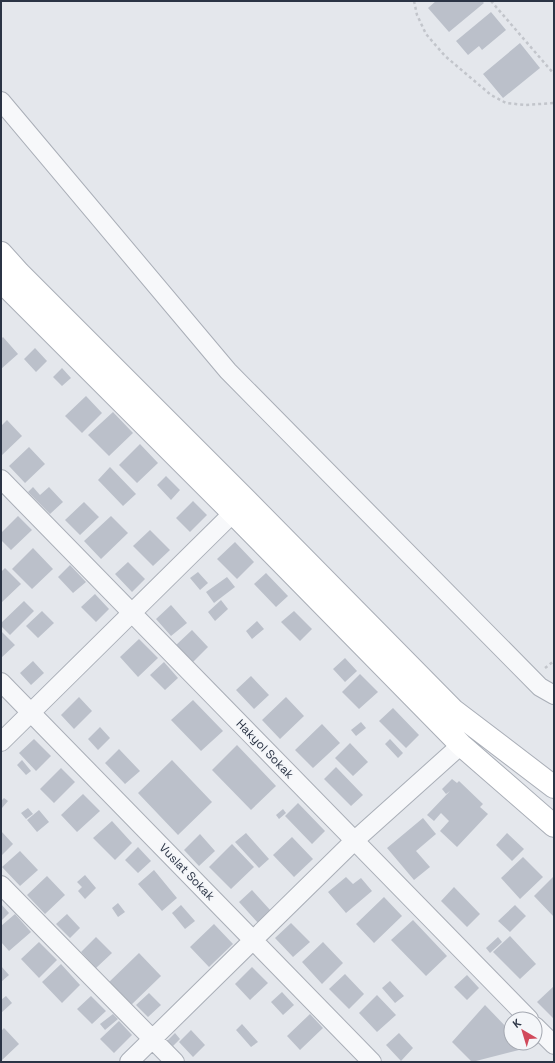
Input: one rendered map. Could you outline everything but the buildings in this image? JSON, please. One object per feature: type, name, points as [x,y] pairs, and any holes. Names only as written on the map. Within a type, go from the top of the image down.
[{"type":"main road","points":[[1,253],[7,285],[453,710],[554,787]]},
{"type":"main road","points":[[238,505],[461,745],[554,826]]},
{"type":"street","points":[[1,100],[228,371],[540,686],[554,695]]},
{"type":"street","name":"Hakyol Sokak","points":[[1,479],[520,1011]]},
{"type":"street","points":[[1,742],[132,613],[238,505]]},
{"type":"street","name":"Vuslat Sokak","points":[[1,682],[372,1062]]},
{"type":"street","points":[[129,1062],[354,840],[461,745]]},
{"type":"street","points":[[1,885],[175,1062]]},
{"type":"street","points":[[543,1034],[554,1045]]},
{"type":"path","points":[[414,1],[417,15],[426,34],[445,56],[491,95],[506,103],[525,105],[554,103]]},
{"type":"path","points":[[491,1],[554,74]]}]
